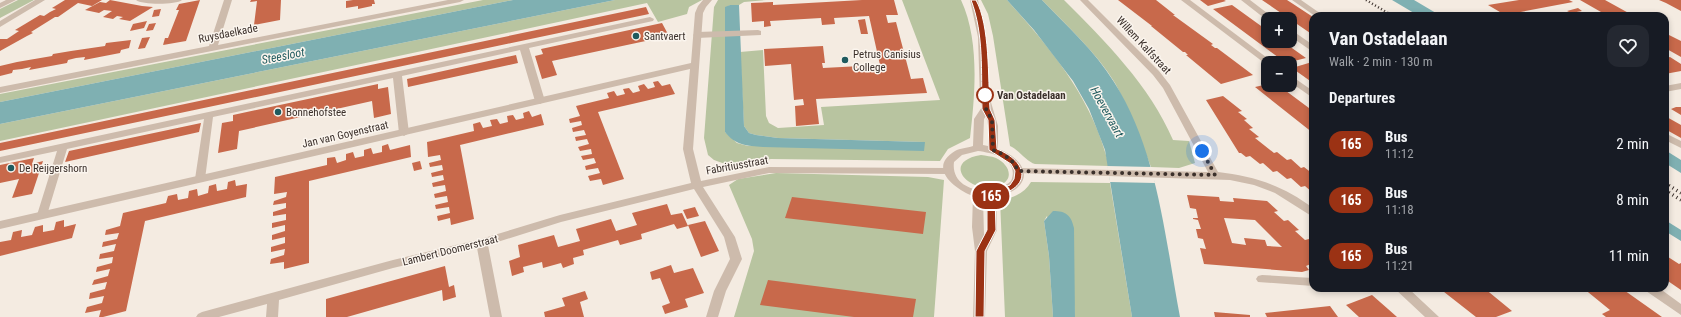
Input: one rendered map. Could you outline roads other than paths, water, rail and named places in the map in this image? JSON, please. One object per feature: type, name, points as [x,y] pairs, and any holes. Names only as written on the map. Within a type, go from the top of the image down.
[{"type":"street","points":[[0,6],[12,0]]},
{"type":"street","points":[[0,25],[41,0]]},
{"type":"street","points":[[140,0],[157,2],[178,0]]},
{"type":"street","points":[[213,48],[228,0]]},
{"type":"street","name":"Ruysdaelkade","points":[[0,90],[460,0]]},
{"type":"street","name":"Fabritiusstraat","points":[[708,0],[702,6],[699,13],[688,149],[697,185],[769,170],[948,171]]},
{"type":"street","points":[[974,0],[979,13],[982,36],[986,109],[992,120],[993,150]]},
{"type":"street","name":"Willem Kalfstraat","points":[[1084,0],[1156,73],[1167,87],[1215,175]]},
{"type":"street","points":[[1185,0],[1261,56]]},
{"type":"street","points":[[1245,0],[1261,12]]},
{"type":"street","points":[[1296,0],[1314,12]]},
{"type":"street","points":[[0,160],[650,19]]},
{"type":"street","points":[[697,35],[758,32]]},
{"type":"street","points":[[1297,37],[1309,46]]},
{"type":"street","points":[[524,47],[540,101]]},
{"type":"street","name":"Jan van Goyenstraat","points":[[0,225],[694,65]]},
{"type":"street","points":[[397,74],[404,133]]},
{"type":"street","points":[[1297,83],[1309,92]]},
{"type":"street","points":[[1669,88],[1681,86]]},
{"type":"street","points":[[978,148],[979,119],[986,109]]},
{"type":"street","points":[[200,179],[209,115]]},
{"type":"street","points":[[1669,138],[1681,145]]},
{"type":"street","points":[[42,215],[63,146]]},
{"type":"street","points":[[978,148],[993,150],[1005,155],[1014,162],[1018,171],[1018,179],[1013,186],[1004,192],[978,194],[957,185],[951,178],[948,171],[948,164],[952,158],[959,153],[978,148]]},
{"type":"street","points":[[1018,171],[1153,175],[1215,175],[1252,180],[1266,184],[1298,200],[1309,210]]},
{"type":"street","points":[[697,185],[729,237],[736,259],[720,291],[712,317]]},
{"type":"street","name":"Lambert Doomerstraat","points":[[202,317],[393,264],[482,243],[560,219],[697,185]]},
{"type":"street","points":[[978,194],[977,227],[981,251],[979,317]]},
{"type":"street","points":[[981,251],[992,230],[991,194]]},
{"type":"street","points":[[482,243],[496,317]]},
{"type":"street","points":[[1262,279],[1309,282]]},
{"type":"street","points":[[1405,292],[1433,317]]},
{"type":"street","points":[[1656,292],[1681,310]]},
{"type":"street","points":[[272,317],[273,298]]},
{"type":"water","name":"Steesloot","points":[[513,0],[615,0],[0,124],[0,102]]},
{"type":"water","name":"Hoevervaart","points":[[1007,0],[1042,0],[1098,60],[1114,82],[1129,109],[1141,137],[1158,196],[1180,317],[1132,317],[1105,150],[1089,109],[1073,81],[1034,30]]},
{"type":"water","points":[[1392,0],[1414,0],[1434,12],[1412,12]]},
{"type":"water","points":[[730,5],[739,5],[744,126],[749,133],[778,138],[925,142],[924,151],[763,147],[742,144],[733,140],[725,132],[725,7]]},
{"type":"water","points":[[1669,152],[1681,160],[1681,173],[1669,166]]},
{"type":"water","points":[[1053,211],[1065,213],[1071,220],[1074,228],[1075,317],[1053,317],[1049,256],[1044,221]]},
{"type":"water","points":[[1669,222],[1681,230],[1681,241],[1669,234]]},
{"type":"railway","points":[[1366,0],[1386,12]]},
{"type":"railway","points":[[1669,186],[1681,193]]},
{"type":"railway","points":[[1669,192],[1681,200]]},
{"type":"place","name":"Santvaert","points":[[636,36]]},
{"type":"place","name":"Petrus Canisius College","points":[[845,60]]},
{"type":"place","name":"Van Ostadelaan","points":[[985,95]]},
{"type":"place","name":"Bonnehofstee","points":[[278,112]]},
{"type":"place","name":"De Reijgershorn","points":[[11,168]]}]
